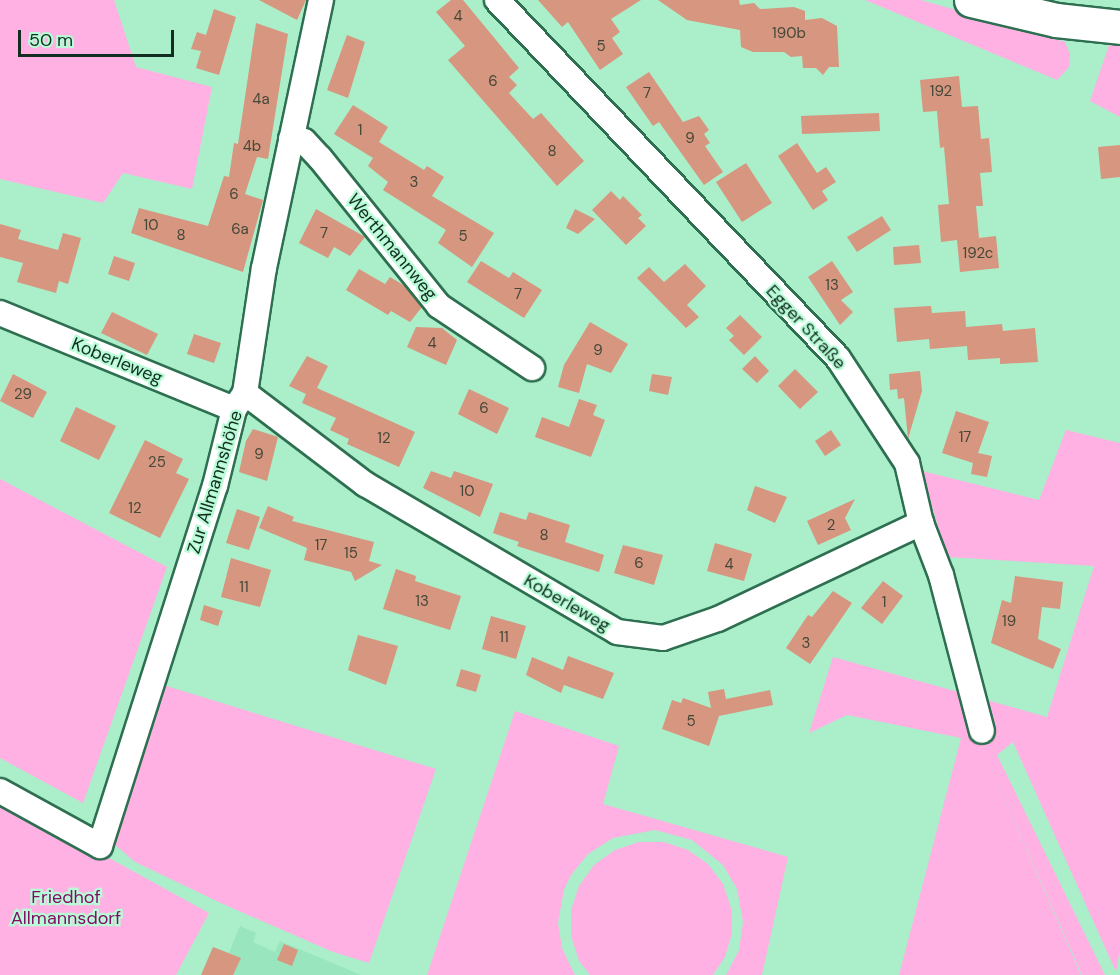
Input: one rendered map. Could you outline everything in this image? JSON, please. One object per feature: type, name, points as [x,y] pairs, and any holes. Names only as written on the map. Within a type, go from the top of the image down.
[{"type":"main road","points":[[971,0],[1056,20],[1120,27]]},
{"type":"street","name":"Zur Allmannshöhe","points":[[0,790],[100,846],[240,401],[264,268],[321,0]]},
{"type":"street","name":"Egger Straße","points":[[497,0],[838,358],[907,463],[921,523],[941,575],[982,731]]},
{"type":"street","name":"Werthmannweg","points":[[291,139],[304,141],[320,158],[439,306],[532,368]]},
{"type":"street","name":"Koberleweg","points":[[0,314],[240,401],[364,484],[617,632],[663,638],[718,619],[921,523]]},
{"type":"shaded area","points":[[240,926],[256,933],[253,942],[275,952],[280,941],[361,975],[201,975],[213,947],[229,953]]},
{"type":"green space","points":[[0,0],[114,0],[136,67],[212,87],[192,189],[123,173],[103,203],[0,179]]},
{"type":"green space","points":[[865,0],[921,0],[1065,42],[1070,54],[1069,67],[1057,80]]},
{"type":"green space","points":[[1110,42],[1120,43],[1120,117],[1090,101]]},
{"type":"green space","points":[[1066,430],[1120,443],[1120,949],[1116,972],[1013,742],[997,755],[1105,975],[1082,975],[981,745],[1081,975],[899,975],[961,738],[847,715],[809,733],[833,657],[1047,717],[1094,566],[947,557],[922,471],[1039,500]]},
{"type":"green space","points":[[0,479],[167,567],[83,803],[0,758]]},
{"type":"green space","points":[[160,684],[436,769],[369,963],[333,952],[223,904],[135,862],[114,844],[114,822]]},
{"type":"green space","points":[[515,711],[619,746],[603,804],[788,857],[762,975],[726,975],[739,950],[743,922],[737,889],[723,865],[692,840],[655,830],[613,838],[588,854],[571,875],[564,890],[558,923],[562,948],[575,975],[427,975]]},
{"type":"green space","name":"Friedhof Allmannsdorf","points":[[0,798],[209,913],[176,975],[0,975]]},
{"type":"green space","points":[[639,842],[664,842],[688,850],[708,864],[723,884],[731,908],[732,933],[725,957],[713,975],[590,975],[579,961],[571,936],[571,910],[579,886],[594,865],[615,850]]},
{"type":"building","points":[[259,0],[306,0],[297,20]]},
{"type":"building","points":[[451,0],[463,0],[519,68],[509,77],[517,85],[509,93],[533,119],[541,113],[584,161],[557,186],[448,60],[465,46],[436,12]]},
{"type":"building","points":[[538,0],[641,0],[611,19],[620,32],[612,38],[623,54],[600,70],[568,22],[562,27]]},
{"type":"building","points":[[658,0],[739,0],[740,5],[754,3],[760,9],[794,7],[805,11],[805,20],[822,18],[837,26],[839,67],[829,67],[823,75],[816,68],[803,68],[802,56],[791,57],[784,52],[753,52],[741,47],[740,30],[687,20]]},
{"type":"building","points":[[214,9],[236,17],[219,75],[196,68],[201,51],[191,49],[197,32],[206,35]]},
{"type":"building","points":[[256,23],[288,34],[268,159],[257,157],[245,194],[263,200],[243,272],[131,233],[139,208],[208,226],[224,176],[229,177],[234,143],[238,144]]},
{"type":"building","points":[[347,35],[365,42],[348,98],[327,90]]},
{"type":"building","points":[[649,72],[683,122],[699,116],[709,130],[704,134],[710,143],[705,146],[723,172],[704,185],[659,122],[653,126],[626,87]]},
{"type":"building","points":[[959,76],[962,107],[978,106],[981,139],[989,138],[992,172],[980,173],[983,206],[976,206],[979,238],[996,236],[999,268],[960,272],[957,240],[941,242],[938,205],[949,204],[944,147],[940,148],[937,111],[923,112],[920,80]]},
{"type":"building","points":[[353,105],[388,127],[379,142],[424,170],[427,166],[444,177],[432,196],[494,233],[472,267],[438,243],[446,230],[383,190],[388,182],[368,166],[373,158],[334,134]]},
{"type":"building","points":[[879,113],[880,131],[802,134],[801,116]]},
{"type":"building","points":[[797,143],[817,173],[826,167],[836,182],[822,191],[828,200],[813,210],[778,156]]},
{"type":"building","points":[[1120,145],[1120,177],[1101,179],[1098,147]]},
{"type":"building","points":[[746,163],[772,203],[742,222],[716,182]]},
{"type":"building","points":[[611,191],[620,200],[623,196],[642,215],[638,218],[646,226],[626,245],[592,210]]},
{"type":"building","points":[[316,209],[365,237],[350,256],[334,247],[328,258],[299,243]]},
{"type":"building","points":[[575,209],[595,219],[578,234],[566,228]]},
{"type":"building","points":[[882,216],[891,230],[857,252],[847,237]]},
{"type":"building","points":[[0,224],[21,230],[18,239],[58,250],[63,233],[81,238],[68,284],[59,281],[56,293],[17,282],[23,263],[0,257]]},
{"type":"building","points":[[919,245],[921,263],[894,265],[893,247]]},
{"type":"building","points":[[114,256],[135,263],[129,281],[108,274]]},
{"type":"building","points":[[481,261],[509,278],[513,272],[542,290],[524,318],[467,282]]},
{"type":"building","points":[[832,261],[853,292],[841,300],[853,312],[840,325],[808,277]]},
{"type":"building","points":[[685,264],[706,286],[687,305],[699,317],[686,328],[637,278],[649,267],[664,282]]},
{"type":"building","points":[[359,269],[385,284],[390,277],[405,286],[422,307],[410,322],[391,311],[388,315],[346,290]]},
{"type":"building","points":[[931,306],[932,313],[965,311],[966,327],[1002,324],[1003,331],[1035,328],[1038,362],[1000,364],[1000,358],[968,360],[967,346],[930,349],[929,339],[897,342],[894,308]]},
{"type":"building","points":[[112,312],[158,334],[147,355],[101,333]]},
{"type":"building","points":[[740,315],[762,337],[744,355],[729,340],[734,336],[726,328]]},
{"type":"building","points":[[590,322],[628,344],[611,373],[587,364],[579,393],[558,387],[564,365]]},
{"type":"building","points":[[416,327],[442,328],[457,340],[446,365],[407,347]]},
{"type":"building","points":[[194,334],[221,343],[214,363],[187,354]]},
{"type":"building","points":[[307,356],[328,366],[317,388],[415,432],[399,467],[347,444],[349,439],[330,430],[336,418],[302,403],[306,394],[289,386]]},
{"type":"building","points":[[755,356],[769,371],[757,383],[742,369]]},
{"type":"building","points":[[795,369],[818,392],[800,409],[778,386]]},
{"type":"building","points":[[920,371],[922,391],[908,439],[904,398],[898,399],[897,389],[890,390],[889,374]]},
{"type":"building","points":[[13,374],[47,392],[33,418],[0,401]]},
{"type":"building","points":[[652,374],[672,377],[668,395],[649,391]]},
{"type":"building","points":[[469,389],[509,408],[497,434],[458,414]]},
{"type":"building","points":[[579,399],[597,405],[593,415],[605,420],[591,457],[535,437],[542,417],[569,427]]},
{"type":"building","points":[[76,407],[116,426],[99,460],[60,441]]},
{"type":"building","points":[[956,411],[989,422],[978,453],[992,456],[987,477],[971,474],[973,463],[942,453]]},
{"type":"building","points":[[253,429],[278,437],[267,481],[239,472],[246,441]]},
{"type":"building","points":[[831,430],[841,445],[825,456],[815,441]]},
{"type":"building","points":[[145,440],[183,459],[176,473],[189,479],[160,538],[109,513]]},
{"type":"building","points":[[431,471],[451,478],[454,471],[493,484],[480,517],[423,488]]},
{"type":"building","points":[[755,486],[787,497],[775,523],[747,510]]},
{"type":"building","points":[[855,499],[845,518],[851,530],[818,545],[807,521]]},
{"type":"building","points":[[268,506],[294,517],[292,521],[374,542],[369,561],[382,565],[355,581],[351,572],[304,560],[307,548],[259,528]]},
{"type":"building","points":[[237,509],[260,517],[249,550],[226,543]]},
{"type":"building","points":[[500,512],[526,520],[529,512],[570,525],[565,542],[604,555],[599,572],[517,546],[519,542],[493,533]]},
{"type":"building","points":[[715,543],[752,554],[744,581],[707,571]]},
{"type":"building","points":[[623,545],[663,555],[654,585],[614,573]]},
{"type":"building","points":[[231,558],[271,570],[260,607],[221,597]]},
{"type":"building","points":[[396,569],[416,576],[415,581],[461,596],[450,630],[383,609]]},
{"type":"building","points":[[1015,576],[1063,582],[1060,609],[1042,607],[1038,639],[1061,649],[1053,669],[991,643],[1002,600],[1011,603]]},
{"type":"building","points":[[883,581],[903,596],[882,624],[861,608]]},
{"type":"building","points":[[833,591],[852,603],[810,664],[786,648],[808,615],[812,617]]},
{"type":"building","points":[[204,605],[223,611],[218,626],[200,620]]},
{"type":"building","points":[[491,616],[526,626],[516,659],[482,649]]},
{"type":"building","points":[[358,635],[398,646],[386,685],[348,670]]},
{"type":"building","points":[[568,656],[614,673],[603,699],[564,685],[561,693],[526,675],[532,657],[563,670]]},
{"type":"building","points":[[461,669],[481,675],[476,692],[456,686]]},
{"type":"building","points":[[724,689],[726,699],[770,690],[773,705],[719,716],[709,746],[662,729],[672,700],[681,703],[683,698],[711,708],[708,692]]},
{"type":"building","points":[[284,944],[298,950],[292,966],[277,960]]},
{"type":"building","points":[[213,947],[241,958],[233,975],[201,975]]}]
